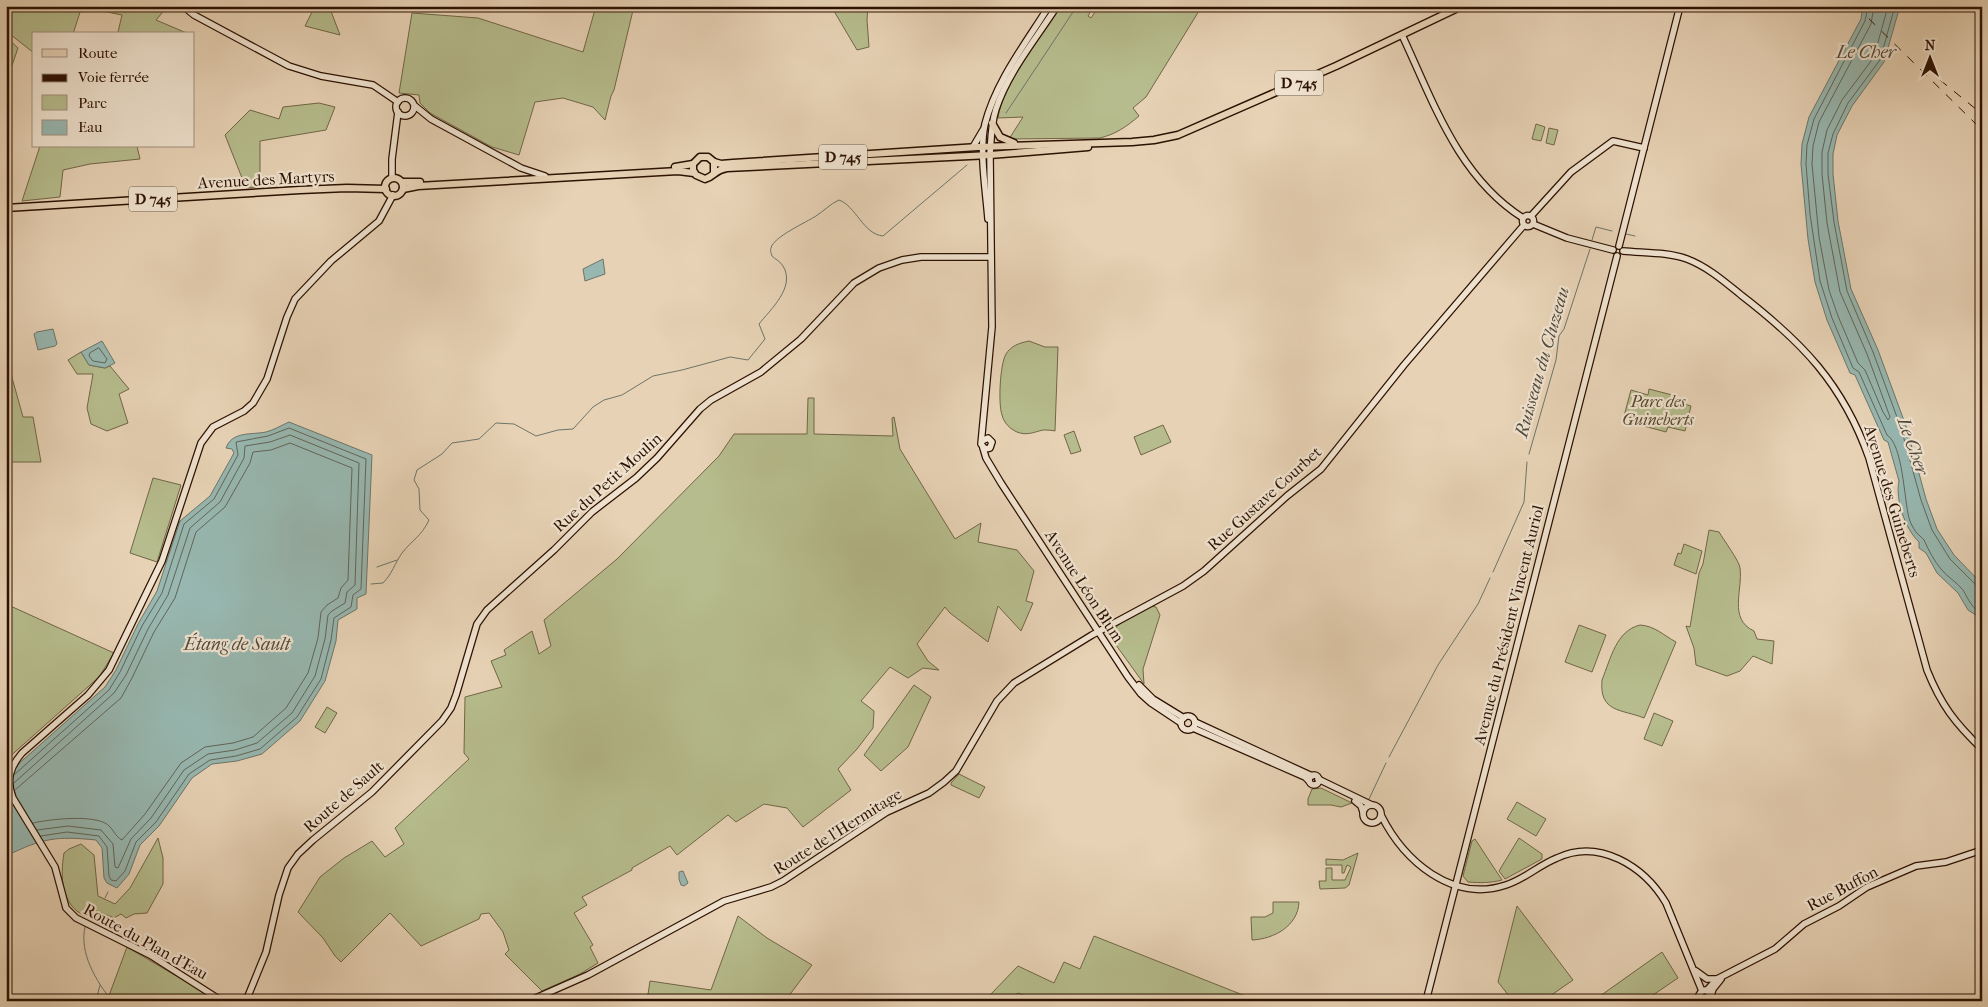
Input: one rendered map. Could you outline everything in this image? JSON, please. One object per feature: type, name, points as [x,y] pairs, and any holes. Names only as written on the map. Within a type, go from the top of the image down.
[{"type":"main road","name":"D 745","points":[[714,162],[732,163],[973,147],[1102,144],[1154,140],[1178,135],[1336,66],[1462,6]]},
{"type":"main road","name":"D 745","points":[[992,126],[1004,140],[1025,146]]},
{"type":"main road","name":"D 745","points":[[714,172],[727,168],[987,155],[1088,147],[1102,144]]},
{"type":"main road","points":[[402,186],[678,171],[694,173],[698,177],[705,179],[714,172],[714,162],[704,156],[697,158],[693,164],[694,173]]},
{"type":"main road","points":[[402,186],[681,167],[693,164]]},
{"type":"main road","points":[[392,178],[398,178],[402,186],[400,193],[393,195],[386,186],[392,178]]},
{"type":"main road","name":"Avenue des Martyrs","points":[[6,208],[386,186]]},
{"type":"street","points":[[183,6],[194,15],[289,66],[321,76],[373,84],[398,102]]},
{"type":"street","points":[[973,147],[985,125],[994,100],[1007,74],[1049,6]]},
{"type":"street","points":[[987,147],[1001,96],[1012,74],[1057,6]]},
{"type":"street","points":[[1618,249],[1680,6]]},
{"type":"street","points":[[1402,35],[1462,158],[1490,192],[1523,218],[1524,225],[1529,227],[1533,224],[1534,220],[1531,216]]},
{"type":"street","points":[[398,102],[406,98],[411,100],[415,106],[431,119],[521,168],[545,176]]},
{"type":"street","points":[[392,178],[398,102]]},
{"type":"street","points":[[396,134],[406,116],[411,114],[415,106]]},
{"type":"street","points":[[398,112],[406,116]]},
{"type":"street","points":[[985,125],[992,126]]},
{"type":"street","points":[[985,125],[987,147]]},
{"type":"street","points":[[1523,218],[1531,216],[1571,172],[1614,141],[1644,148]]},
{"type":"street","name":"Avenue Léon Blum","points":[[987,147],[992,326],[982,422],[985,439],[983,448],[986,458],[1001,484],[1100,631],[1144,691],[1183,721],[1186,729],[1194,725]]},
{"type":"street","name":"Route du Plan d'Eau","points":[[222,1001],[150,955],[76,918],[70,913],[66,908],[58,874],[42,844],[13,798],[9,782],[12,768],[22,753],[88,695],[109,670],[162,561],[201,443],[213,427],[244,411],[260,394],[295,299],[331,261],[379,221],[393,195]]},
{"type":"street","name":"Avenue des Guineberts","points":[[1533,224],[1567,238],[1618,249],[1687,259],[1705,268],[1783,330],[1796,342],[1836,388],[1860,434],[1869,458],[1932,683],[1948,713],[1982,749]]},
{"type":"street","name":"Rue Gustave Courbet","points":[[1034,669],[1178,589],[1204,571],[1287,496],[1321,469],[1411,358],[1524,225]]},
{"type":"street","name":"Avenue du Président Vincent Auriol","points":[[1426,1001],[1617,256],[1613,253],[1618,249]]},
{"type":"street","name":"Rue du Petit Moulin","points":[[478,624],[487,610],[554,550],[586,517],[636,478],[657,458],[700,409],[711,400],[761,372],[782,356],[816,324],[854,283],[879,268],[914,258],[991,257]]},
{"type":"street","name":"Avenue Léon Blum","points":[[985,439],[992,442],[990,460],[1003,482],[1100,631]]},
{"type":"street","points":[[983,448],[990,448]]},
{"type":"street","name":"Route de Sault","points":[[246,1001],[266,952],[279,895],[288,868],[298,854],[313,840],[372,792],[442,720],[451,708],[456,695],[478,624]]},
{"type":"street","name":"Route de l'Hermitage","points":[[529,1001],[588,975],[724,901],[771,887],[783,881],[887,812],[938,787],[956,771],[992,708],[1004,692],[1018,679],[1034,669]]},
{"type":"street","name":"Avenue Léon Blum","points":[[1183,721],[1190,717],[1194,725],[1304,777],[1310,778],[1312,785],[1318,782],[1379,807],[1386,824],[1402,846],[1422,867],[1434,877],[1456,886],[1481,889],[1510,884],[1564,855],[1587,851],[1611,856],[1640,871],[1660,892],[1694,970],[1705,990]]},
{"type":"street","name":"Avenue Léon Blum","points":[[1318,782],[1362,806],[1366,820],[1371,823],[1386,824]]},
{"type":"street","points":[[1363,812],[1366,807],[1372,805]]},
{"type":"street","points":[[1376,822],[1381,815]]},
{"type":"street","name":"Rue Buffon","points":[[1705,990],[1716,979],[1774,949],[1804,924],[1839,906],[1867,887],[1916,866],[1946,862],[1982,850]]},
{"type":"street","points":[[1458,875],[1468,885],[1481,889]]},
{"type":"street","points":[[1694,970],[1707,979],[1716,979]]},
{"type":"street","name":"Rue Buffon","points":[[1710,998],[1713,989],[1726,974]]},
{"type":"street","points":[[1702,1001],[1699,995],[1705,990],[1710,998]]},
{"type":"green space","points":[[6,6],[82,6],[74,32],[32,32],[32,51],[6,31]]},
{"type":"green space","points":[[87,6],[168,6],[156,20],[184,32],[118,32],[122,15],[87,8]]},
{"type":"green space","points":[[315,6],[329,6],[340,35],[305,26]]},
{"type":"green space","points":[[596,6],[634,6],[605,120],[593,107],[563,98],[535,102],[519,155],[492,147],[430,113],[420,103],[419,95],[399,93],[412,13],[478,18],[583,52]]},
{"type":"green space","points":[[831,6],[868,6],[869,47],[857,50]]},
{"type":"green space","points":[[1061,6],[1094,6],[1088,16],[1091,18],[1099,6],[1202,6],[1146,97],[1133,108],[1139,116],[1125,127],[1100,138],[1009,139],[1023,117],[998,118],[1001,105],[1015,76]]},
{"type":"green space","points":[[6,37],[18,48],[6,83]]},
{"type":"green space","points":[[319,103],[335,107],[326,130],[260,141],[260,187],[246,188],[225,135],[250,110],[279,119],[283,107]]},
{"type":"green space","points":[[1536,124],[1545,127],[1541,141],[1532,139]]},
{"type":"green space","points":[[1549,128],[1558,130],[1554,145],[1546,143]]},
{"type":"green space","points":[[39,148],[137,148],[140,159],[90,164],[63,170],[60,197],[22,201]]},
{"type":"green space","points":[[1029,341],[1045,347],[1058,347],[1055,431],[1043,430],[1024,434],[1014,431],[1004,421],[1002,415],[1000,384],[1004,359],[1008,351],[1013,347]]},
{"type":"green space","points":[[81,352],[89,365],[105,368],[110,366],[129,389],[119,394],[128,423],[107,431],[91,424],[87,408],[93,374],[77,374],[68,360]]},
{"type":"green space","points":[[11,374],[23,417],[33,417],[41,462],[6,462],[6,375]]},
{"type":"green space","name":"Parc des Guineberts","points":[[1649,389],[1676,396],[1674,401],[1691,406],[1685,431],[1668,427],[1666,432],[1640,425],[1641,420],[1624,416],[1631,390],[1648,395]]},
{"type":"green space","points":[[808,398],[814,398],[814,434],[893,436],[892,418],[894,417],[900,449],[955,539],[981,523],[978,542],[1017,550],[1034,571],[1026,601],[1033,603],[1021,631],[998,606],[988,642],[945,607],[917,644],[928,661],[939,670],[923,668],[908,678],[890,667],[861,701],[874,711],[873,728],[838,769],[851,790],[803,827],[787,808],[764,804],[736,822],[728,815],[677,855],[670,846],[632,868],[632,870],[582,897],[587,905],[574,913],[593,945],[590,947],[598,963],[580,974],[542,991],[505,954],[509,950],[503,932],[489,913],[481,914],[479,919],[421,946],[390,913],[341,962],[323,938],[298,912],[320,877],[344,858],[372,841],[385,857],[404,844],[395,828],[469,759],[464,753],[465,697],[502,687],[491,661],[506,655],[504,650],[532,631],[539,654],[551,646],[544,620],[617,559],[719,456],[734,434],[807,434]]},
{"type":"green space","points":[[1163,425],[1171,442],[1141,455],[1134,437]]},
{"type":"green space","points":[[1074,431],[1081,451],[1071,454],[1064,435]]},
{"type":"green space","points":[[153,478],[181,485],[157,562],[130,553]]},
{"type":"green space","points":[[1709,530],[1719,532],[1739,565],[1738,603],[1741,619],[1746,626],[1754,631],[1757,639],[1774,641],[1772,664],[1753,656],[1740,671],[1727,676],[1696,665],[1694,648],[1686,626],[1690,627],[1699,573],[1703,564]]},
{"type":"green space","points":[[1684,544],[1702,551],[1696,574],[1674,565],[1678,553],[1681,554]]},
{"type":"green space","points":[[6,604],[114,653],[99,677],[6,760]]},
{"type":"green space","points":[[1151,606],[1156,607],[1160,615],[1143,669],[1144,684],[1111,638],[1115,628],[1120,624]]},
{"type":"green space","points":[[1579,625],[1606,635],[1592,672],[1565,662]]},
{"type":"green space","points":[[1640,625],[1655,629],[1676,642],[1644,718],[1614,708],[1604,699],[1602,691],[1602,680],[1615,646],[1625,633]]},
{"type":"green space","points":[[914,685],[931,697],[908,747],[881,771],[864,755]]},
{"type":"green space","points":[[327,707],[337,713],[325,733],[315,727]]},
{"type":"green space","points":[[1654,713],[1673,721],[1662,746],[1644,739]]},
{"type":"green space","points":[[959,774],[985,787],[979,798],[951,785]]},
{"type":"green space","points":[[1321,788],[1352,803],[1341,807],[1308,805],[1312,789]]},
{"type":"green space","points":[[1517,802],[1546,819],[1536,836],[1507,819]]},
{"type":"green space","points":[[158,838],[163,858],[163,884],[147,913],[134,914],[126,918],[121,914],[114,918],[92,909],[85,916],[71,905],[64,889],[62,871],[64,853],[69,849],[81,844],[94,855],[98,896],[115,904],[130,888]]},
{"type":"green space","points":[[1519,838],[1542,854],[1542,859],[1505,879],[1499,871]]},
{"type":"green space","points":[[1475,839],[1502,880],[1494,882],[1468,882],[1463,876],[1472,841]]},
{"type":"green space","points":[[1358,853],[1349,885],[1345,888],[1320,889],[1319,881],[1326,881],[1326,868],[1332,868],[1332,880],[1345,880],[1351,867],[1347,865],[1344,873],[1342,873],[1342,865],[1326,865],[1326,859],[1343,860]]},
{"type":"green space","points":[[1273,902],[1299,902],[1298,910],[1294,918],[1283,930],[1268,937],[1252,940],[1251,917],[1265,917],[1273,913]]},
{"type":"green space","points":[[1517,906],[1573,980],[1543,1001],[1513,1001],[1498,982]]},
{"type":"green space","points":[[738,916],[767,938],[812,965],[785,1001],[647,1001],[650,981],[711,990]]},
{"type":"green space","points":[[1094,936],[1258,1001],[1038,1001],[1018,993],[1009,1001],[980,1001],[990,995],[1018,966],[1054,983],[1064,962],[1080,969]]},
{"type":"green space","points":[[127,947],[219,1001],[107,1001]]},
{"type":"green space","points":[[1662,952],[1678,978],[1653,995],[1657,1001],[1593,1001]]},
{"type":"water","name":"Le Cher","points":[[1863,6],[1900,6],[1884,62],[1852,106],[1837,135],[1833,154],[1838,221],[1851,289],[1878,350],[1906,426],[1926,499],[1937,529],[1954,555],[1982,584],[1982,619],[1968,610],[1958,593],[1937,573],[1926,553],[1919,548],[1919,542],[1905,522],[1898,496],[1899,481],[1888,442],[1884,440],[1855,375],[1850,373],[1827,320],[1815,282],[1808,239],[1801,164],[1802,144],[1809,117],[1861,19]]},
{"type":"water","points":[[603,259],[605,274],[585,281],[583,269]]},
{"type":"water","points":[[53,329],[57,344],[38,350],[34,334]]},
{"type":"water","points":[[102,341],[115,363],[105,368],[89,365],[81,352]]},
{"type":"water","name":"Étang de Sault","points":[[289,422],[372,455],[366,594],[357,598],[357,609],[338,620],[336,641],[325,681],[300,721],[262,754],[237,761],[212,764],[192,778],[159,826],[140,845],[129,874],[117,888],[107,883],[104,878],[102,848],[96,840],[70,838],[50,840],[30,845],[6,856],[6,775],[105,687],[116,670],[138,624],[157,591],[180,521],[210,496],[234,453],[232,449],[226,448],[229,443],[237,436],[266,432]]},
{"type":"water","points":[[683,871],[688,883],[684,886],[681,885],[679,879],[679,872]]},
{"type":"waterway","points":[[1006,113],[1077,6]]},
{"type":"waterway","points":[[371,584],[383,583],[402,553],[426,526],[429,520],[420,510],[419,489],[414,480],[417,470],[442,454],[452,443],[479,439],[496,423],[514,424],[536,436],[558,430],[573,429],[593,407],[604,400],[622,395],[653,376],[730,357],[748,360],[765,339],[759,324],[780,298],[786,282],[783,266],[772,256],[771,252],[773,244],[778,239],[839,200],[845,203],[870,230],[883,236],[967,165]]},
{"type":"waterway","name":"Ruisseau du Cluzeau","points":[[1592,240],[1596,227],[1612,231]]},
{"type":"waterway","name":"Ruisseau du Cluzeau","points":[[1626,234],[1635,236]]},
{"type":"waterway","name":"Ruisseau du Cluzeau","points":[[1529,454],[1556,360],[1559,336],[1564,329],[1590,249]]},
{"type":"waterway","name":"Ruisseau du Cluzeau","points":[[1493,572],[1524,502],[1527,462]]},
{"type":"waterway","points":[[377,567],[397,560]]},
{"type":"waterway","name":"Ruisseau du Cluzeau","points":[[1389,757],[1438,665],[1478,604],[1490,578]]},
{"type":"waterway","name":"Ruisseau du Cluzeau","points":[[1369,799],[1386,763]]},
{"type":"waterway","points":[[105,898],[108,892]]},
{"type":"waterway","points":[[85,927],[84,947],[90,966],[100,985],[112,1001]]},
{"type":"waterway","points":[[96,1001],[100,985]]},
{"type":"railway","points":[[1856,6],[1982,130]]},
{"type":"railway","points":[[1940,80],[1982,114]]}]
